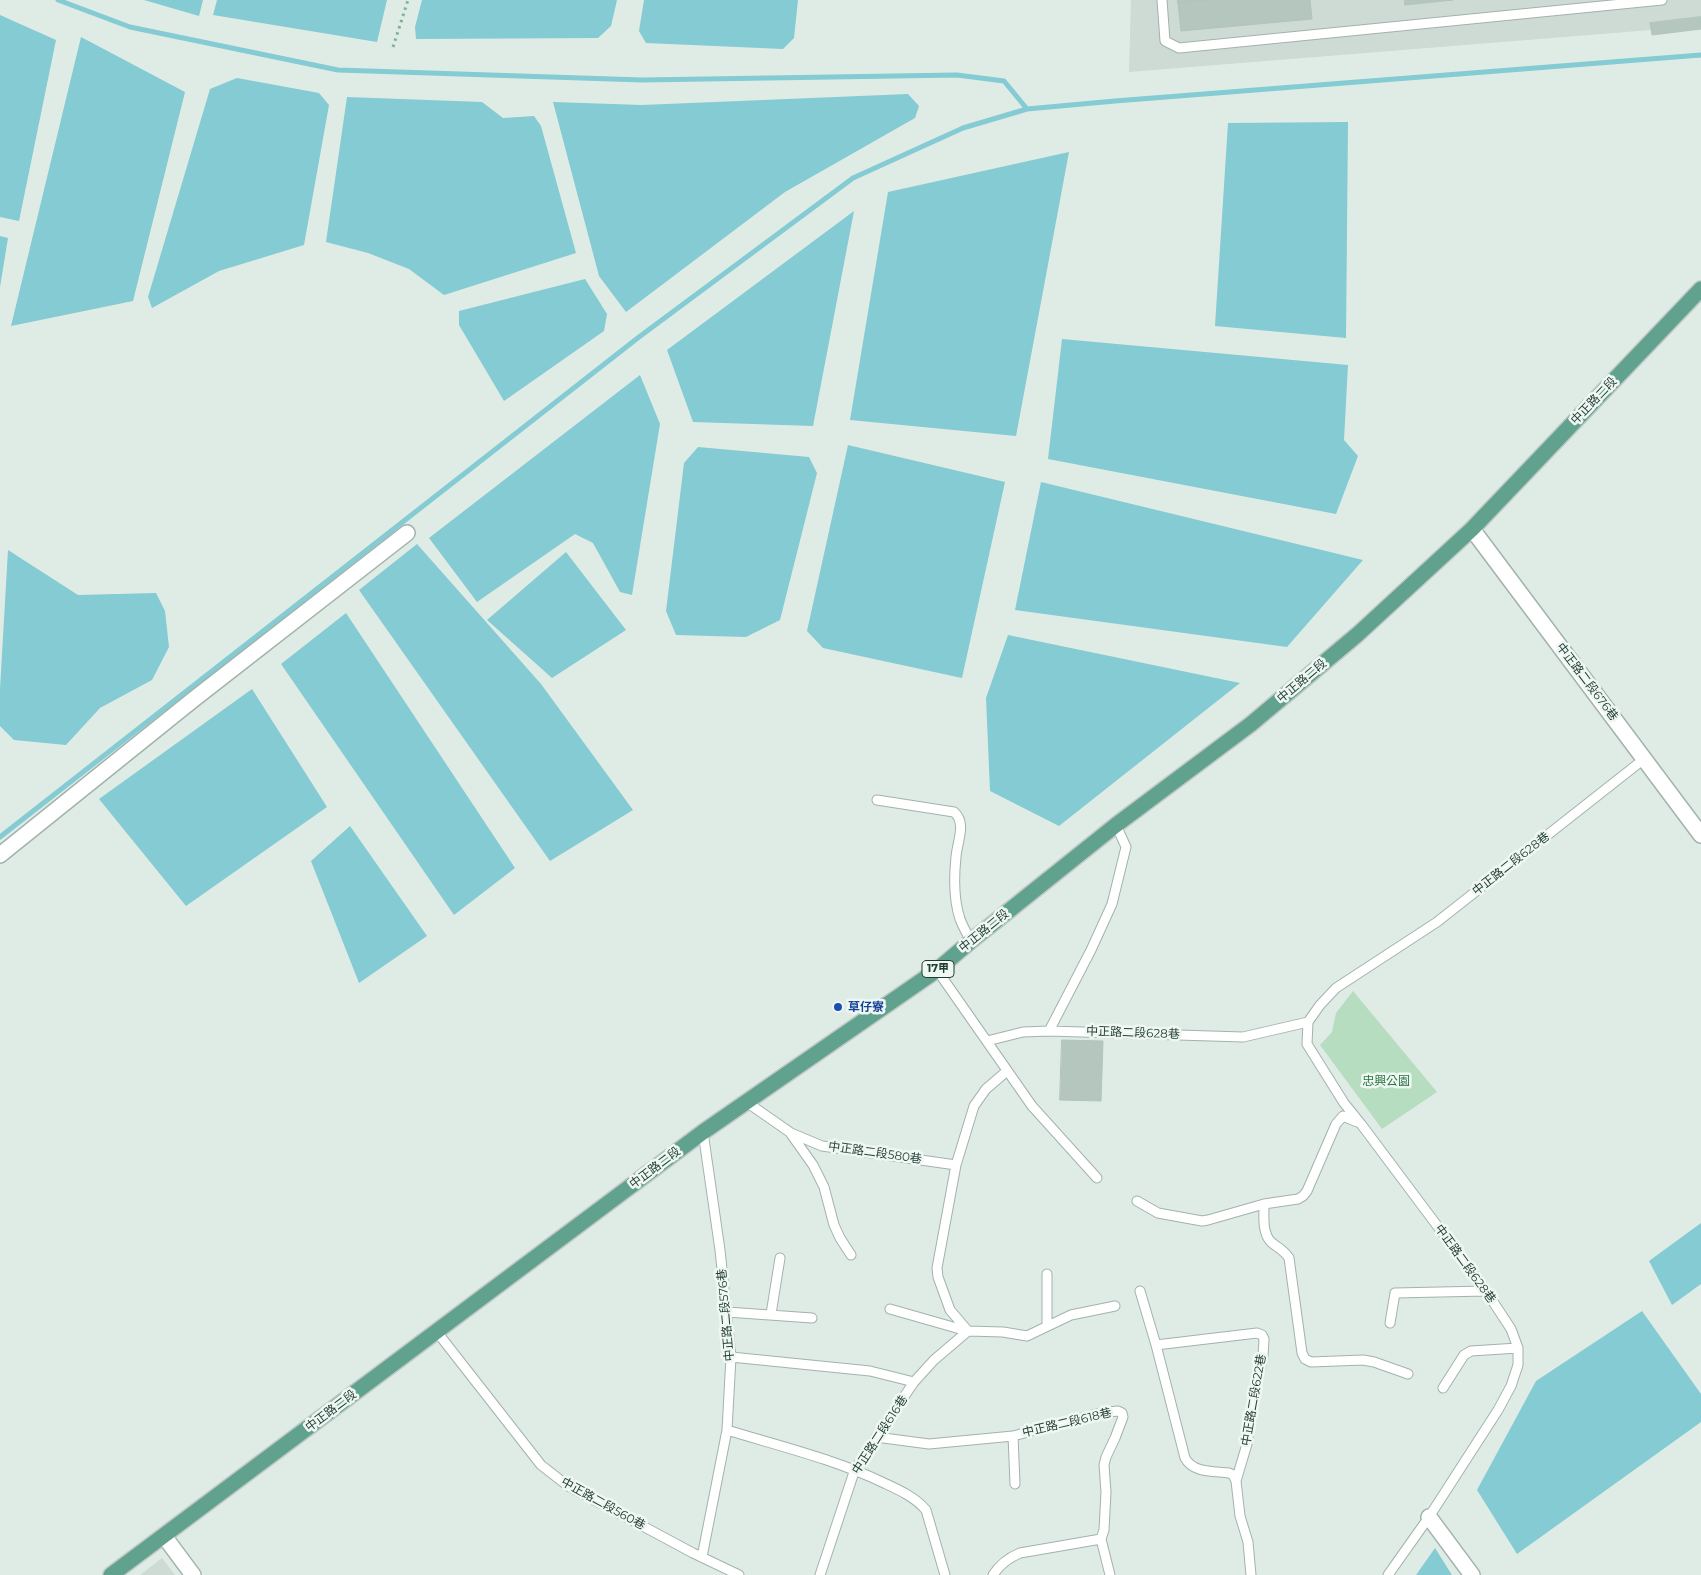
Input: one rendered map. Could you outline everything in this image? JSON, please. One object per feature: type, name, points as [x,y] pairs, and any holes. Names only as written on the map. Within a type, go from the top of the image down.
[{"type":"main road","name":"中正路二段","points":[[111,1575],[703,1132],[937,970],[970,941],[1116,825],[1251,724],[1358,634],[1472,529],[1701,289]]},
{"type":"street","name":"中正路二段676巷","points":[[1472,529],[1701,835]]},
{"type":"street","points":[[0,855],[194,699],[407,533]]},
{"type":"street","points":[[1429,1517],[1472,1575]]},
{"type":"street","points":[[164,1536],[193,1575]]},
{"type":"lane","points":[[1162,0],[1165,41],[1179,48],[1633,1],[1662,0]]},
{"type":"lane","name":"中正路二段628巷","points":[[1388,1575],[1429,1517],[1498,1410],[1511,1386],[1518,1365],[1518,1348],[1511,1330],[1486,1291],[1344,1104],[1307,1044],[1308,1022],[1320,1005],[1336,988],[1437,922],[1644,759]]},
{"type":"lane","points":[[878,800],[954,812],[959,817],[961,822],[956,858],[956,892],[961,920],[970,941]]},
{"type":"lane","points":[[1049,1031],[1091,950],[1112,904],[1126,847],[1116,825]]},
{"type":"lane","points":[[937,970],[1032,1106],[1097,1178]]},
{"type":"lane","name":"中正路二段628巷","points":[[987,1042],[1023,1032],[1049,1031],[1244,1037],[1308,1022]]},
{"type":"lane","points":[[968,1331],[950,1310],[938,1277],[937,1268],[956,1165],[974,1106],[986,1089],[1006,1071]]},
{"type":"lane","name":"中正路二段580巷","points":[[745,1102],[791,1133],[822,1146],[956,1165]]},
{"type":"lane","points":[[1137,1201],[1158,1213],[1194,1221],[1208,1220],[1264,1204],[1298,1199],[1303,1196],[1336,1124],[1343,1116],[1361,1124]]},
{"type":"lane","name":"中正路二段576巷","points":[[702,1557],[726,1430],[731,1357],[720,1250],[703,1132]]},
{"type":"lane","points":[[791,1133],[813,1165],[824,1187],[834,1225],[851,1255]]},
{"type":"lane","points":[[1264,1204],[1266,1236],[1284,1251],[1289,1258],[1302,1353],[1305,1359],[1311,1362],[1368,1361],[1408,1374]]},
{"type":"lane","points":[[771,1314],[780,1258]]},
{"type":"lane","points":[[1047,1274],[1047,1326]]},
{"type":"lane","points":[[1390,1322],[1395,1293],[1486,1291]]},
{"type":"lane","points":[[1140,1292],[1156,1345],[1185,1458],[1189,1465],[1195,1468],[1229,1473],[1233,1475],[1236,1481]]},
{"type":"lane","points":[[890,1309],[968,1331],[1003,1332],[1027,1336],[1071,1315],[1115,1306]]},
{"type":"lane","points":[[727,1312],[812,1318]]},
{"type":"lane","name":"中正路二段616巷","points":[[820,1575],[855,1469],[914,1382],[934,1360],[968,1331]]},
{"type":"lane","name":"中正路二段560巷","points":[[437,1332],[541,1465],[553,1476],[568,1486],[739,1575]]},
{"type":"lane","name":"中正路二段622巷","points":[[1156,1345],[1257,1333],[1262,1335],[1264,1340],[1263,1357],[1255,1389],[1247,1444],[1236,1481],[1240,1516],[1248,1542],[1251,1575]]},
{"type":"lane","points":[[1442,1388],[1464,1356],[1471,1350],[1518,1348]]},
{"type":"lane","name":"中正路二段616巷","points":[[731,1357],[870,1371],[914,1382]]},
{"type":"lane","name":"中正路二段618巷","points":[[876,1437],[929,1444],[1013,1436],[1100,1413],[1118,1411],[1122,1413],[1123,1417],[1104,1465],[1106,1492],[1104,1530],[1101,1539],[1110,1575]]},
{"type":"lane","points":[[726,1430],[855,1469],[919,1502],[926,1510],[945,1575]]},
{"type":"lane","points":[[1013,1436],[1015,1484]]},
{"type":"lane","points":[[993,1575],[1000,1566],[1020,1552],[1101,1539]]},
{"type":"path","points":[[393,47],[408,0]]},
{"type":"shaded area","points":[[1131,0],[1701,0],[1701,26],[1129,72]]},
{"type":"shaded area","points":[[162,1558],[175,1575],[140,1575]]},
{"type":"green space","name":"忠興公園","points":[[1353,991],[1437,1092],[1382,1129],[1320,1045],[1332,1032],[1336,1013]]},
{"type":"water","points":[[144,0],[203,0],[199,16]]},
{"type":"water","points":[[217,0],[387,0],[377,42],[213,15]]},
{"type":"water","points":[[422,0],[617,0],[611,26],[598,38],[416,39],[415,27]]},
{"type":"water","points":[[644,0],[798,0],[794,38],[783,49],[646,43],[639,31]]},
{"type":"water","points":[[0,15],[56,40],[19,221],[0,217]]},
{"type":"water","points":[[81,37],[185,92],[133,301],[11,326]]},
{"type":"water","points":[[237,78],[319,93],[329,105],[304,245],[219,271],[152,308],[148,297],[210,89]]},
{"type":"water","points":[[908,94],[919,106],[915,118],[785,192],[626,312],[599,276],[553,102],[642,105]]},
{"type":"water","points":[[347,97],[482,102],[503,118],[534,116],[541,126],[576,253],[444,295],[409,269],[368,253],[326,242]]},
{"type":"water","points":[[1348,122],[1346,338],[1215,326],[1228,123]]},
{"type":"water","points":[[1069,152],[1016,436],[850,420],[888,192]]},
{"type":"water","points":[[854,211],[813,426],[693,422],[667,350]]},
{"type":"water","points":[[0,236],[8,238],[0,287]]},
{"type":"water","points":[[585,279],[607,314],[604,331],[504,401],[459,325],[459,311]]},
{"type":"water","points":[[1062,339],[1348,365],[1344,440],[1358,456],[1336,514],[1048,459]]},
{"type":"water","points":[[640,375],[660,424],[632,595],[620,592],[593,543],[575,534],[477,602],[429,538]]},
{"type":"water","points":[[848,445],[1005,482],[962,678],[823,648],[807,631]]},
{"type":"water","points":[[698,447],[809,457],[817,473],[780,620],[746,637],[676,635],[666,611],[684,463]]},
{"type":"water","points":[[1041,482],[1363,560],[1287,647],[1015,610]]},
{"type":"water","points":[[417,544],[541,684],[633,810],[550,861],[359,590]]},
{"type":"water","points":[[8,550],[78,595],[156,593],[165,611],[169,647],[152,680],[100,708],[66,745],[14,740],[0,726],[0,689]]},
{"type":"water","points":[[566,552],[626,630],[552,678],[487,620]]},
{"type":"water","points":[[346,613],[515,868],[454,915],[281,664]]},
{"type":"water","points":[[1008,635],[1240,683],[1059,826],[990,791],[986,698]]},
{"type":"water","points":[[252,689],[327,807],[186,906],[99,799]]},
{"type":"water","points":[[350,826],[427,936],[359,983],[311,861]]},
{"type":"water","points":[[1701,1223],[1701,1284],[1672,1305],[1649,1261]]},
{"type":"water","points":[[1642,1311],[1701,1394],[1701,1422],[1517,1554],[1477,1490],[1536,1381]]},
{"type":"water","points":[[1435,1548],[1452,1575],[1416,1575]]},
{"type":"building","points":[[1178,0],[1209,0],[1178,3]]},
{"type":"building","points":[[1209,0],[1310,0],[1312,19],[1181,31],[1178,3]]},
{"type":"building","points":[[1405,0],[1453,0],[1405,5]]},
{"type":"building","points":[[1701,17],[1701,29],[1652,35],[1650,23]]},
{"type":"building","points":[[1062,1040],[1103,1041],[1101,1101],[1060,1100]]},
{"type":"waterway","points":[[58,0],[130,27],[338,70],[642,80],[957,75],[1004,81],[1027,109]]},
{"type":"waterway","points":[[0,837],[639,337],[853,178],[963,128],[1027,109],[1701,55]]},
{"type":"place","name":"草仔寮","points":[[838,1007]]}]
